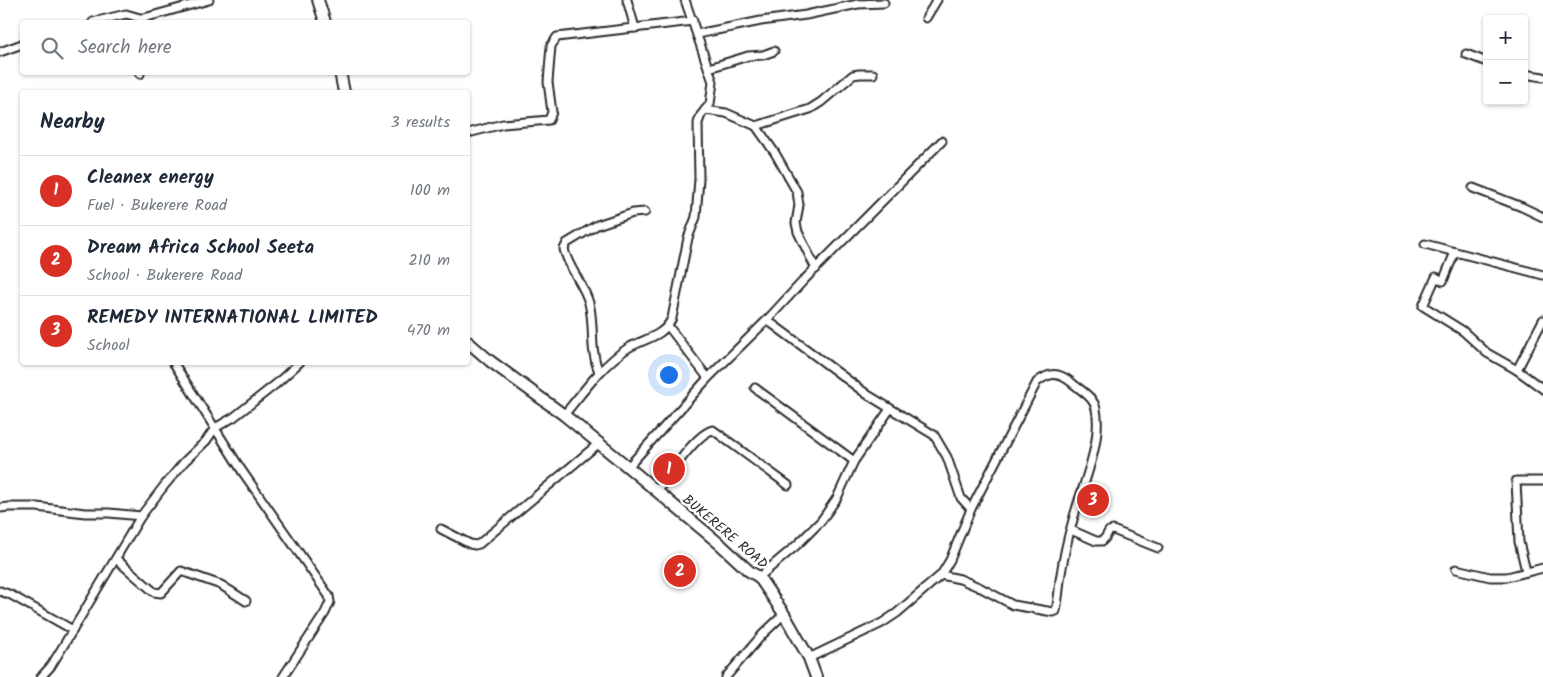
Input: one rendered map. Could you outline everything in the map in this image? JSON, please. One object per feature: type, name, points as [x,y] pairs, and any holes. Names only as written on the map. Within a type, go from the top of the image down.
[{"type":"main road","points":[[318,0],[324,20]]},
{"type":"main road","points":[[341,75],[344,90]]},
{"type":"main road","name":"BUKERERE ROAD","points":[[470,344],[490,361],[564,415],[721,545],[749,571],[759,577],[784,614],[809,658],[816,677]]},
{"type":"street","points":[[119,19],[126,14],[144,18],[210,0]]},
{"type":"street","points":[[627,0],[635,28]]},
{"type":"street","points":[[564,415],[599,372],[627,349],[651,338],[668,326],[672,318],[688,238],[696,217],[699,179],[698,123],[711,99],[713,82],[685,0]]},
{"type":"street","points":[[926,18],[937,0]]},
{"type":"street","points":[[697,34],[858,4],[884,2]]},
{"type":"street","points":[[470,132],[503,124],[549,120],[552,112],[548,82],[550,46],[558,37],[693,21]]},
{"type":"street","points":[[0,52],[20,45]]},
{"type":"street","points":[[709,68],[748,56],[763,55],[774,51]]},
{"type":"street","points":[[1466,54],[1483,60]]},
{"type":"street","points":[[756,126],[810,109],[822,102],[853,75],[873,74]]},
{"type":"street","points":[[1528,75],[1543,78]]},
{"type":"street","points":[[705,110],[726,113],[756,126],[775,152],[797,192],[799,198],[796,217],[798,232],[816,269]]},
{"type":"street","points":[[628,467],[708,378],[942,141]]},
{"type":"street","points":[[1473,188],[1543,217]]},
{"type":"street","points":[[599,372],[593,351],[588,301],[564,250],[568,242],[597,225],[634,213],[645,212]]},
{"type":"street","points":[[1425,244],[1543,275]]},
{"type":"street","points":[[1455,252],[1443,281],[1436,277],[1423,306],[1463,331],[1487,353],[1517,370],[1543,389]]},
{"type":"street","points":[[767,320],[868,395],[934,435],[948,457],[961,498],[971,508]]},
{"type":"street","points":[[1517,370],[1543,320]]},
{"type":"street","points":[[668,326],[708,378]]},
{"type":"street","points":[[175,365],[242,471],[329,596],[330,602],[325,613],[283,677]]},
{"type":"street","points":[[41,677],[51,666],[141,516],[169,480],[206,441],[215,428],[234,417],[297,365]]},
{"type":"street","points":[[809,658],[882,623],[897,613],[941,575],[950,560],[971,508],[1037,382],[1044,376],[1056,374],[1064,377],[1094,402],[1096,410],[1096,440],[1071,530],[1060,579],[1057,609],[1054,612],[1012,605],[960,579],[941,575]]},
{"type":"street","points":[[755,388],[854,461]]},
{"type":"street","points":[[759,577],[794,548],[822,521],[837,498],[854,461],[890,409]]},
{"type":"street","points":[[657,492],[684,454],[709,431],[713,430],[788,485]]},
{"type":"street","points":[[441,529],[470,544],[479,544],[598,444]]},
{"type":"street","points":[[1526,572],[1519,542],[1516,481],[1543,481]]},
{"type":"street","points":[[0,508],[37,507],[85,513],[141,516]]},
{"type":"street","points":[[1071,530],[1102,541],[1109,530],[1113,530],[1158,548]]},
{"type":"street","points":[[116,559],[154,592],[162,593],[181,571],[221,585],[246,601]]},
{"type":"street","points":[[1456,570],[1490,577],[1507,577],[1543,568]]},
{"type":"street","points":[[0,591],[10,594],[73,630]]},
{"type":"street","points":[[726,677],[762,635],[784,614]]},
{"type":"place","name":"Cleanex energy","points":[[669,469]]},
{"type":"place","name":"REMEDY INTERNATIONAL LIMITED","points":[[1093,500]]},
{"type":"place","name":"Dream Africa School Seeta","points":[[680,571]]}]
